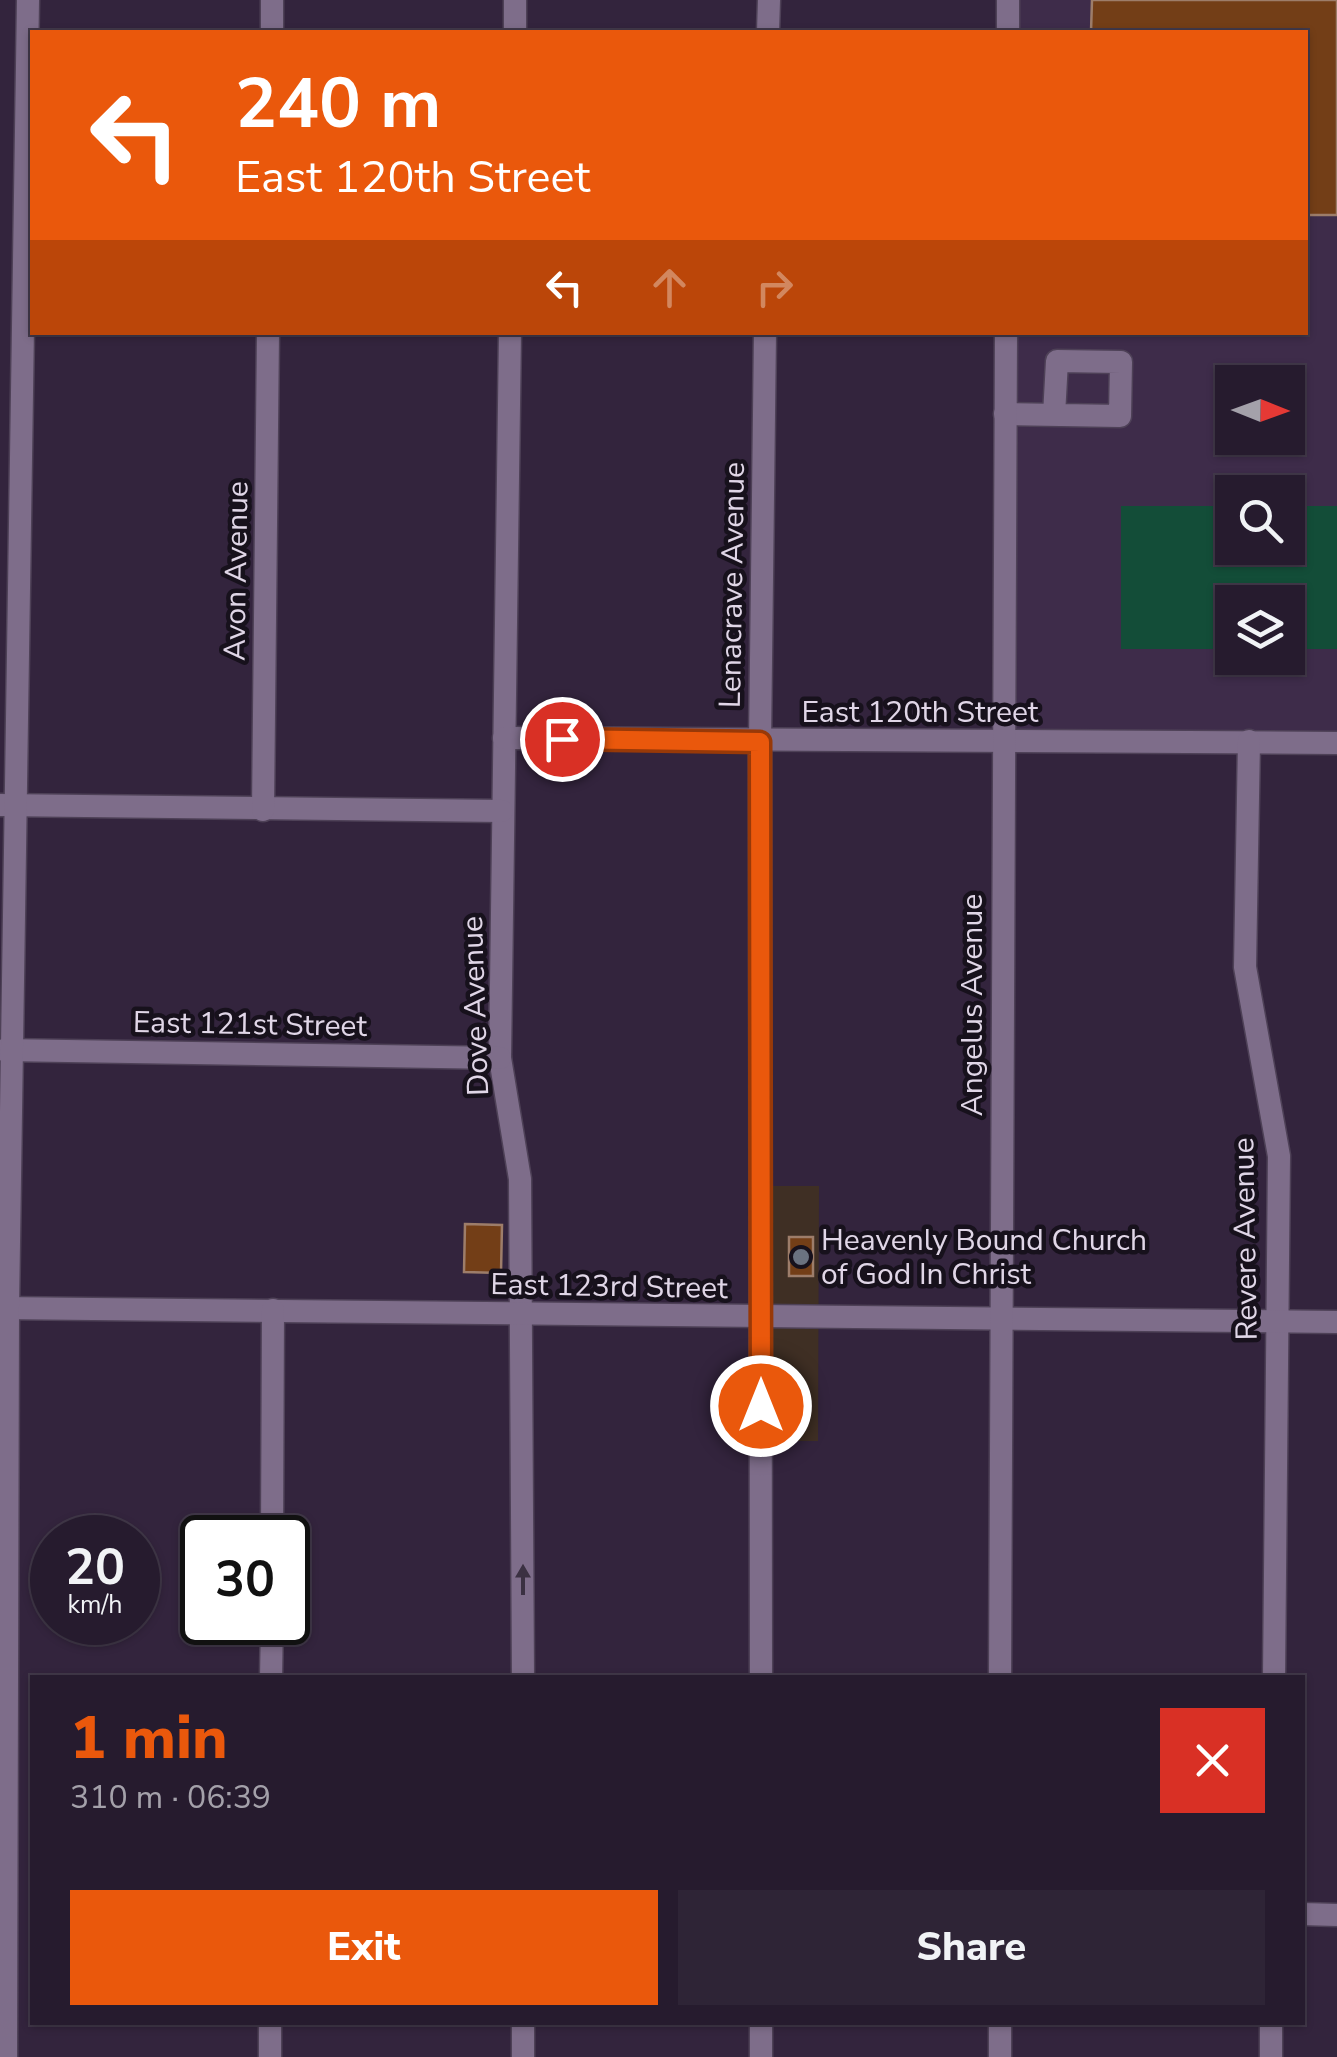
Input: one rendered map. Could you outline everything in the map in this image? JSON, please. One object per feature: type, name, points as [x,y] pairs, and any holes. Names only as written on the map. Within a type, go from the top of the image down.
[{"type":"street","points":[[6,2057],[4,1308],[10,805],[28,0]]},
{"type":"street","points":[[272,0],[272,30]]},
{"type":"street","points":[[515,0],[515,30]]},
{"type":"street","points":[[768,30],[769,0]]},
{"type":"street","points":[[1008,0],[1008,30]]},
{"type":"street","name":"Avon Avenue","points":[[263,810],[268,335]]},
{"type":"street","name":"Dove Avenue","points":[[510,335],[500,1058],[520,1179],[523,1675]]},
{"type":"street","name":"Lenacrave Avenue","points":[[761,1675],[760,742],[765,335]]},
{"type":"street","name":"Angelus Avenue","points":[[1000,1675],[1006,335]]},
{"type":"street","points":[[1005,414],[1054,415]]},
{"type":"street","name":"East 120th Street","points":[[504,738],[1337,743]]},
{"type":"street","name":"Revere Avenue","points":[[1249,742],[1246,967],[1279,1156],[1274,1675]]},
{"type":"street","points":[[10,805],[502,812]]},
{"type":"street","name":"East 121st Street","points":[[7,1050],[500,1058]]},
{"type":"street","name":"East 123rd Street","points":[[4,1308],[1337,1322]]},
{"type":"street","points":[[272,1515],[273,1310]]},
{"type":"street","points":[[272,1645],[272,1675]]},
{"type":"street","points":[[1305,1914],[1337,1914]]},
{"type":"street","points":[[270,2025],[270,2057]]},
{"type":"street","points":[[523,2025],[523,2057]]},
{"type":"street","points":[[761,2057],[762,2025]]},
{"type":"street","points":[[1000,2025],[1000,2057]]},
{"type":"street","points":[[1271,2025],[1271,2057]]},
{"type":"shaded area","points":[[1008,0],[1337,0],[1337,743],[1003,742],[1006,335],[1308,335],[1308,30],[1008,30]]},
{"type":"shaded area","points":[[760,1186],[819,1186],[818,1441],[761,1441]]},
{"type":"green space","points":[[1121,506],[1215,506],[1215,565],[1305,565],[1305,506],[1337,506],[1337,649],[1305,649],[1305,585],[1215,585],[1215,649],[1121,649]]},
{"type":"building","points":[[1092,0],[1337,0],[1337,215],[1308,215],[1308,30],[1091,30]]},
{"type":"building","points":[[465,1224],[502,1225],[501,1273],[464,1272]]},
{"type":"building","name":"Heavenly Bound Church of God In Christ","points":[[789,1237],[813,1237],[813,1276],[789,1276]]},
{"type":"place","name":"Heavenly Bound Church of God In Christ","points":[[801,1257]]},
{"type":"route","points":[[562,739],[760,742],[761,1406]]}]
